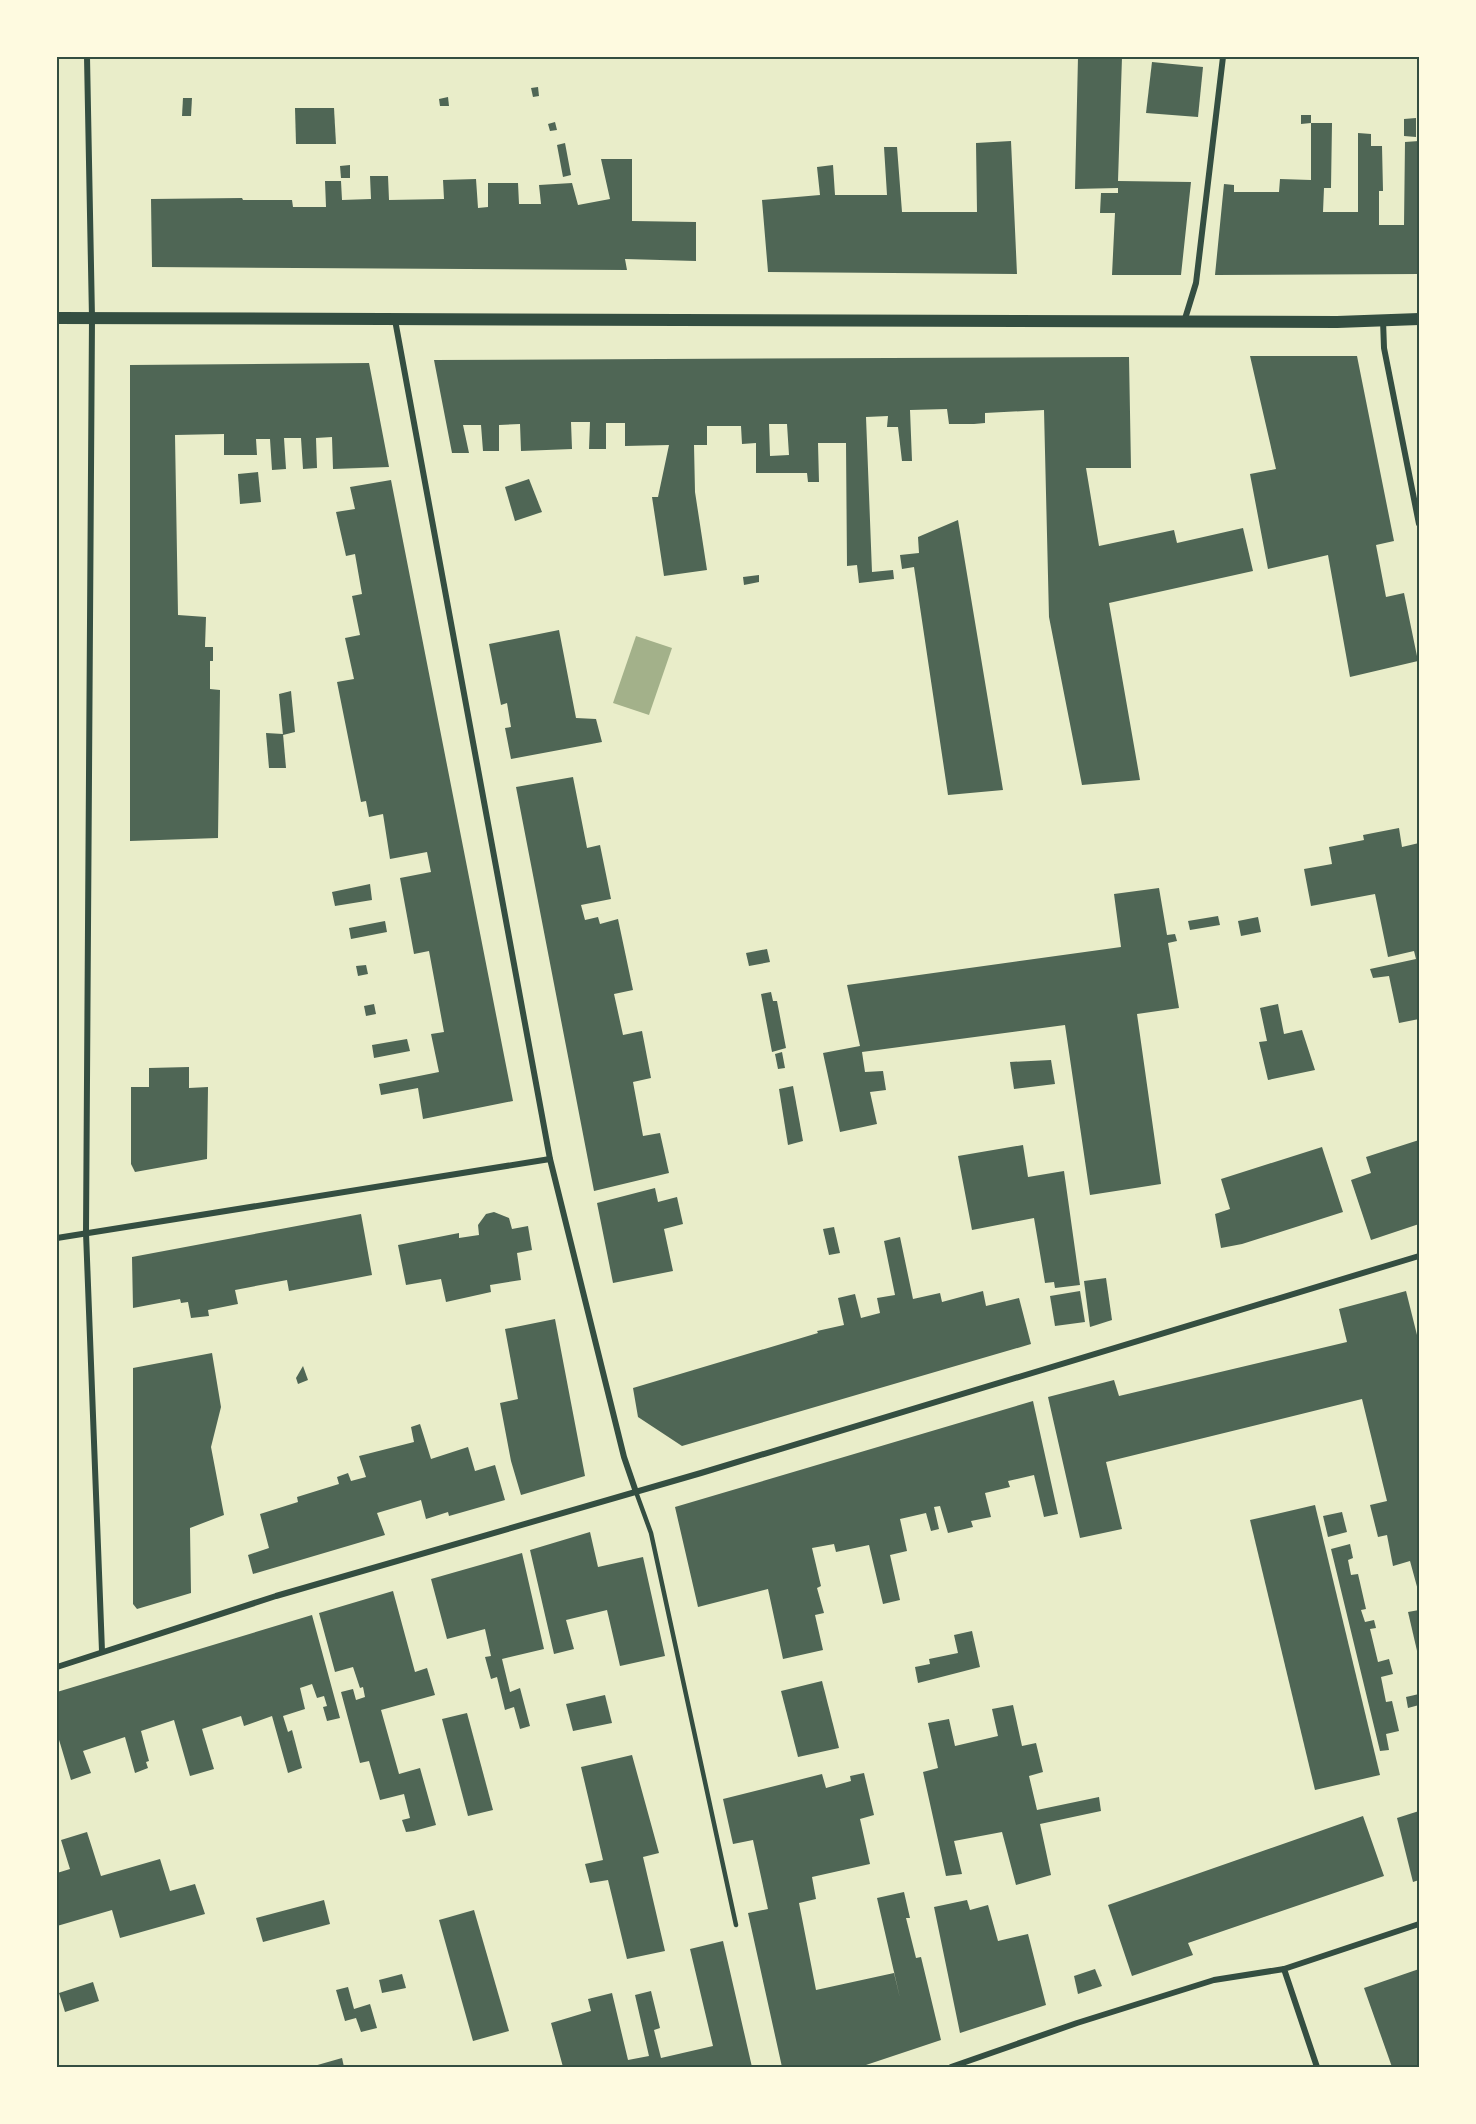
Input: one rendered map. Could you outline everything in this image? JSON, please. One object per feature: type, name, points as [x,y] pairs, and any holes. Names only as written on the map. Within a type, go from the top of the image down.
[{"type":"main road","points":[[57,318],[1184,322],[1419,320]]},
{"type":"street","points":[[87,57],[92,318],[86,1233],[102,1651]]},
{"type":"street","points":[[1184,322],[1196,283],[1223,57]]},
{"type":"street","points":[[395,320],[550,1159],[624,1457],[636,1492]]},
{"type":"street","points":[[1383,320],[1384,348],[1419,524]]},
{"type":"street","points":[[57,1238],[550,1159]]},
{"type":"street","points":[[57,1667],[276,1596],[636,1492],[1419,1256]]},
{"type":"street","points":[[951,2067],[1077,2023],[1214,1980],[1284,1969],[1419,1924]]},
{"type":"street","points":[[1284,1969],[1317,2067]]},
{"type":"lane","points":[[636,1492],[654,1545],[736,1925]]},
{"type":"shaded area","points":[[636,636],[672,648],[649,715],[613,703]]},
{"type":"building","points":[[1078,57],[1122,57],[1118,181],[1191,182],[1181,275],[1112,275],[1115,213],[1100,213],[1101,193],[1118,193],[1118,188],[1075,189]]},
{"type":"building","points":[[1152,62],[1203,67],[1198,117],[1146,113]]},
{"type":"building","points":[[538,87],[539,96],[533,97],[531,88]]},
{"type":"building","points":[[448,97],[449,106],[440,106],[439,99]]},
{"type":"building","points":[[183,98],[192,98],[191,116],[182,116]]},
{"type":"building","points":[[295,108],[334,108],[336,144],[296,144]]},
{"type":"building","points":[[1301,115],[1311,115],[1311,123],[1301,124]]},
{"type":"building","points":[[1416,118],[1416,137],[1404,136],[1404,119]]},
{"type":"building","points":[[555,122],[557,130],[550,131],[548,124]]},
{"type":"building","points":[[1311,123],[1332,123],[1331,188],[1324,188],[1323,212],[1358,212],[1358,133],[1371,134],[1371,146],[1382,146],[1383,191],[1379,191],[1379,225],[1404,225],[1405,142],[1419,141],[1419,274],[1215,275],[1224,184],[1234,185],[1234,192],[1279,192],[1280,179],[1311,180]]},
{"type":"building","points":[[1011,141],[1017,274],[768,272],[762,200],[820,195],[817,167],[833,165],[835,195],[887,195],[884,147],[897,147],[902,212],[977,212],[976,143]]},
{"type":"building","points":[[565,143],[571,175],[563,177],[557,145]]},
{"type":"building","points":[[601,159],[632,159],[632,221],[696,222],[696,261],[625,259],[627,270],[152,267],[151,199],[292,200],[293,207],[326,207],[325,181],[341,181],[342,200],[371,199],[370,176],[388,176],[389,200],[444,199],[443,180],[476,179],[478,208],[488,207],[488,183],[518,183],[519,204],[541,204],[539,185],[572,183],[578,205],[610,199]]},
{"type":"building","points":[[350,165],[350,178],[341,178],[340,166]]},
{"type":"building","points":[[1250,356],[1357,356],[1394,541],[1376,545],[1386,597],[1404,593],[1418,661],[1350,677],[1328,555],[1268,569],[1250,474],[1276,469]]},
{"type":"building","points":[[1129,357],[1131,468],[1086,468],[1099,546],[1174,530],[1177,543],[1243,528],[1253,571],[1109,603],[1140,780],[1082,785],[1049,617],[1044,410],[985,413],[985,423],[949,424],[947,409],[910,410],[912,461],[902,461],[898,427],[887,427],[888,416],[866,417],[872,572],[893,570],[894,579],[859,583],[857,565],[847,566],[846,443],[818,443],[819,482],[808,482],[807,473],[756,473],[756,443],[742,444],[741,426],[707,426],[707,445],[694,445],[695,492],[707,570],[664,576],[652,497],[658,497],[669,445],[625,446],[625,423],[606,423],[606,449],[589,449],[590,422],[571,422],[572,449],[521,451],[520,424],[499,425],[499,451],[483,451],[481,425],[463,425],[469,453],[452,453],[434,360]],"holes":[[[769,424],[787,424],[789,455],[770,456]]]},
{"type":"building","points":[[369,363],[389,467],[333,469],[332,437],[316,438],[317,468],[303,469],[301,438],[284,438],[286,469],[272,470],[270,439],[256,439],[257,455],[224,455],[224,434],[175,435],[178,615],[206,617],[205,647],[213,647],[213,661],[210,661],[210,689],[220,690],[218,838],[130,841],[130,365]]},
{"type":"building","points":[[258,472],[261,502],[240,504],[238,474]]},
{"type":"building","points":[[529,479],[542,512],[515,521],[505,487]]},
{"type":"building","points":[[391,480],[513,1101],[423,1119],[418,1088],[381,1095],[379,1084],[439,1072],[431,1034],[444,1032],[429,951],[414,954],[400,878],[431,872],[427,852],[390,859],[383,814],[369,817],[366,801],[361,802],[337,682],[354,679],[345,638],[360,635],[352,596],[362,594],[355,554],[346,556],[336,512],[355,509],[350,487]]},
{"type":"building","points":[[958,520],[1003,790],[948,795],[914,567],[902,569],[900,555],[919,553],[918,537]]},
{"type":"building","points":[[759,575],[759,582],[744,585],[743,577]]},
{"type":"building","points":[[559,630],[576,718],[596,719],[602,742],[511,759],[505,728],[511,727],[507,703],[501,705],[489,644]]},
{"type":"building","points":[[291,691],[295,732],[283,735],[279,694]]},
{"type":"building","points":[[266,733],[283,734],[286,768],[269,768]]},
{"type":"building","points":[[573,777],[587,848],[600,845],[611,899],[581,905],[585,920],[598,917],[600,924],[618,919],[633,990],[614,994],[623,1035],[642,1031],[651,1078],[633,1082],[643,1136],[660,1133],[669,1173],[594,1191],[516,787]]},
{"type":"building","points":[[1399,828],[1402,847],[1419,843],[1419,1019],[1399,1023],[1389,976],[1373,978],[1370,969],[1416,959],[1414,951],[1388,957],[1375,894],[1311,906],[1304,869],[1332,864],[1329,847],[1364,840],[1363,835]]},
{"type":"building","points":[[370,884],[372,900],[335,906],[332,892]]},
{"type":"building","points":[[1159,888],[1167,935],[1175,934],[1177,941],[1168,943],[1179,1008],[1137,1014],[1161,1184],[1090,1195],[1065,1025],[862,1052],[865,1072],[883,1071],[886,1090],[870,1092],[877,1124],[840,1132],[823,1053],[860,1046],[847,985],[1121,947],[1114,894]]},
{"type":"building","points":[[1218,916],[1220,925],[1190,930],[1188,921]]},
{"type":"building","points":[[1258,917],[1261,932],[1241,936],[1238,921]]},
{"type":"building","points":[[385,921],[387,932],[351,939],[349,928]]},
{"type":"building","points":[[767,949],[770,962],[749,966],[746,953]]},
{"type":"building","points":[[366,965],[368,974],[358,976],[356,966]]},
{"type":"building","points":[[771,992],[773,1001],[777,1001],[786,1048],[772,1052],[761,994]]},
{"type":"building","points":[[374,1004],[376,1014],[366,1016],[364,1006]]},
{"type":"building","points":[[1278,1004],[1284,1034],[1302,1030],[1315,1070],[1268,1080],[1259,1042],[1267,1041],[1260,1008]]},
{"type":"building","points":[[407,1039],[410,1051],[374,1058],[372,1045]]},
{"type":"building","points":[[782,1052],[785,1068],[778,1069],[775,1054]]},
{"type":"building","points":[[1051,1060],[1055,1084],[1014,1089],[1010,1062]]},
{"type":"building","points":[[189,1067],[189,1088],[208,1087],[207,1159],[135,1172],[131,1164],[131,1087],[149,1087],[149,1068]]},
{"type":"building","points":[[793,1086],[803,1141],[788,1145],[779,1089]]},
{"type":"building","points":[[1419,1140],[1419,1224],[1371,1240],[1351,1180],[1371,1173],[1366,1157]]},
{"type":"building","points":[[1023,1145],[1028,1177],[1064,1171],[1080,1285],[1055,1288],[1054,1282],[1045,1283],[1034,1218],[972,1230],[958,1156]]},
{"type":"building","points":[[1322,1147],[1343,1212],[1242,1244],[1221,1248],[1215,1214],[1230,1209],[1221,1179]]},
{"type":"building","points":[[655,1188],[658,1202],[677,1197],[683,1224],[664,1229],[673,1271],[613,1283],[597,1203]]},
{"type":"building","points":[[494,1212],[509,1218],[512,1229],[528,1226],[532,1250],[517,1253],[521,1280],[490,1285],[491,1292],[446,1302],[441,1279],[406,1285],[398,1245],[459,1233],[459,1238],[479,1235],[478,1225],[486,1214]]},
{"type":"building","points":[[361,1214],[372,1275],[289,1291],[287,1280],[235,1290],[238,1304],[208,1310],[209,1316],[191,1318],[188,1302],[181,1303],[180,1299],[133,1308],[132,1257]]},
{"type":"building","points":[[834,1227],[840,1253],[829,1255],[823,1229]]},
{"type":"building","points":[[900,1237],[913,1299],[940,1293],[942,1302],[983,1291],[986,1306],[1019,1298],[1031,1344],[682,1446],[638,1417],[633,1388],[818,1333],[817,1331],[844,1325],[838,1298],[855,1294],[861,1318],[880,1313],[877,1298],[895,1295],[884,1241]]},
{"type":"building","points":[[1106,1278],[1112,1320],[1090,1327],[1084,1281]]},
{"type":"building","points":[[1080,1291],[1085,1322],[1055,1326],[1050,1296]]},
{"type":"building","points":[[1406,1291],[1419,1343],[1419,1594],[1410,1561],[1393,1566],[1387,1535],[1378,1537],[1370,1505],[1387,1501],[1362,1399],[1106,1462],[1122,1529],[1080,1538],[1048,1397],[1114,1380],[1119,1396],[1347,1342],[1339,1309]]},
{"type":"building","points":[[555,1319],[585,1476],[521,1495],[511,1461],[500,1403],[518,1399],[505,1329]]},
{"type":"building","points":[[212,1353],[221,1407],[211,1447],[224,1515],[190,1528],[191,1593],[137,1609],[133,1604],[133,1368]]},
{"type":"building","points":[[303,1366],[308,1380],[298,1384],[296,1378]]},
{"type":"building","points":[[1033,1401],[1058,1514],[1044,1517],[1034,1475],[1008,1481],[1010,1487],[985,1493],[991,1517],[971,1521],[973,1527],[948,1533],[940,1506],[934,1507],[939,1529],[931,1531],[926,1513],[900,1519],[907,1551],[890,1555],[900,1600],[883,1604],[869,1545],[836,1552],[834,1544],[812,1548],[821,1586],[817,1588],[824,1613],[815,1615],[823,1650],[783,1659],[768,1589],[698,1607],[675,1507]]},
{"type":"building","points":[[420,1424],[431,1459],[468,1447],[475,1471],[495,1465],[505,1500],[449,1516],[448,1512],[426,1519],[421,1500],[377,1513],[385,1535],[253,1574],[248,1555],[269,1548],[260,1514],[298,1502],[297,1497],[339,1484],[337,1477],[348,1473],[351,1481],[366,1477],[359,1456],[414,1442],[411,1427]]},
{"type":"building","points":[[1315,1505],[1380,1775],[1315,1790],[1250,1520]]},
{"type":"building","points":[[1342,1512],[1347,1532],[1328,1537],[1323,1516]]},
{"type":"building","points":[[590,1532],[598,1567],[643,1557],[665,1656],[620,1666],[607,1610],[566,1620],[574,1649],[554,1654],[530,1550]]},
{"type":"building","points":[[1350,1544],[1353,1558],[1348,1560],[1351,1575],[1358,1574],[1366,1609],[1361,1610],[1365,1622],[1374,1620],[1376,1628],[1370,1629],[1378,1662],[1389,1659],[1393,1674],[1381,1677],[1386,1702],[1392,1701],[1399,1731],[1386,1734],[1389,1750],[1380,1751],[1331,1549]]},
{"type":"building","points":[[522,1553],[544,1649],[502,1659],[510,1692],[520,1688],[530,1726],[520,1729],[514,1707],[505,1710],[497,1677],[491,1679],[485,1657],[491,1656],[485,1629],[447,1639],[431,1579]]},
{"type":"building","points":[[393,1591],[415,1672],[427,1668],[435,1695],[381,1710],[399,1774],[420,1768],[436,1825],[406,1832],[402,1820],[410,1818],[404,1794],[380,1800],[369,1761],[360,1763],[341,1692],[353,1689],[356,1700],[365,1697],[363,1687],[360,1688],[353,1667],[335,1672],[319,1613]]},
{"type":"building","points":[[1419,1610],[1419,1655],[1418,1655],[1408,1612]]},
{"type":"building","points":[[312,1615],[340,1718],[327,1721],[323,1707],[327,1706],[324,1696],[317,1698],[312,1684],[300,1688],[305,1709],[283,1716],[288,1732],[292,1730],[302,1768],[288,1773],[272,1716],[244,1726],[241,1716],[202,1729],[214,1769],[190,1776],[174,1720],[141,1731],[149,1761],[146,1762],[148,1768],[135,1773],[125,1737],[83,1751],[91,1773],[71,1780],[57,1733],[57,1692]]},
{"type":"building","points":[[972,1631],[980,1667],[918,1683],[915,1667],[930,1664],[929,1659],[958,1653],[954,1635]]},
{"type":"building","points":[[822,1681],[839,1748],[798,1757],[781,1691]]},
{"type":"building","points":[[1419,1694],[1419,1705],[1408,1708],[1406,1697]]},
{"type":"building","points":[[605,1695],[612,1723],[573,1731],[566,1704]]},
{"type":"building","points":[[1013,1705],[1022,1746],[1036,1743],[1043,1772],[1029,1776],[1037,1810],[1099,1797],[1101,1811],[1040,1824],[1051,1875],[1016,1885],[1002,1832],[954,1841],[962,1874],[946,1876],[923,1772],[938,1768],[928,1723],[949,1719],[955,1746],[998,1736],[992,1709]]},
{"type":"building","points":[[467,1713],[493,1810],[468,1816],[442,1719]]},
{"type":"building","points":[[632,1755],[659,1853],[643,1857],[665,1951],[627,1959],[608,1880],[590,1883],[585,1864],[603,1860],[581,1767]]},
{"type":"building","points":[[864,1773],[874,1815],[860,1819],[870,1864],[812,1877],[816,1899],[799,1903],[816,1990],[894,1973],[900,1998],[877,1898],[904,1892],[910,1918],[906,1918],[916,1958],[921,1957],[941,2040],[860,2067],[782,2067],[748,1913],[768,1909],[753,1840],[733,1844],[723,1799],[822,1774],[826,1788],[851,1781],[850,1776]]},
{"type":"building","points":[[1419,1811],[1419,1880],[1413,1882],[1397,1818]]},
{"type":"building","points":[[1363,1816],[1384,1876],[1188,1943],[1193,1955],[1132,1976],[1108,1905]]},
{"type":"building","points":[[87,1832],[101,1876],[160,1859],[170,1891],[195,1884],[205,1914],[120,1938],[112,1910],[57,1926],[57,1873],[70,1869],[61,1840]]},
{"type":"building","points":[[324,1900],[330,1924],[263,1942],[256,1918]]},
{"type":"building","points":[[967,1900],[970,1910],[988,1905],[998,1941],[1028,1934],[1046,2005],[960,2033],[934,1907]]},
{"type":"building","points":[[474,1910],[509,2031],[473,2041],[439,1920]]},
{"type":"building","points":[[723,1941],[752,2067],[563,2067],[551,2023],[591,2011],[588,1999],[612,1993],[628,2060],[649,2056],[635,1995],[651,1991],[660,2028],[654,2030],[661,2058],[713,2046],[690,1949]]},
{"type":"building","points":[[1095,1969],[1102,1986],[1078,1994],[1074,1976]]},
{"type":"building","points":[[1419,1969],[1419,2067],[1392,2067],[1364,1988]]},
{"type":"building","points":[[402,1974],[406,1988],[382,1993],[379,1980]]},
{"type":"building","points":[[93,1982],[99,2001],[65,2012],[59,1993]]},
{"type":"building","points":[[348,1987],[354,2009],[370,2004],[377,2028],[361,2032],[356,2018],[345,2021],[336,1990]]},
{"type":"building","points":[[342,2058],[344,2067],[314,2067],[314,2066]]}]
